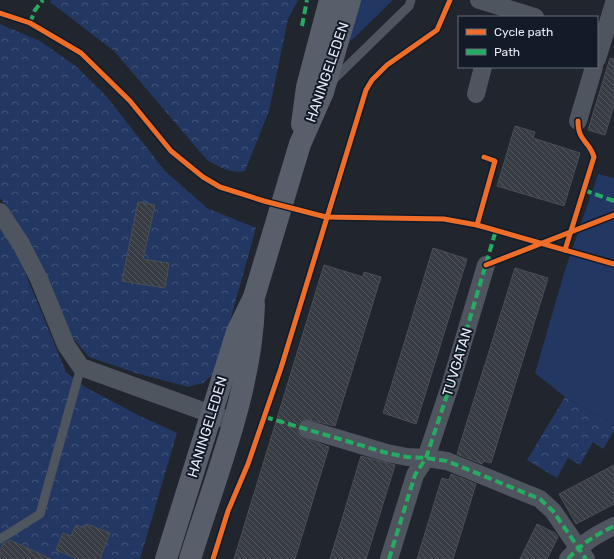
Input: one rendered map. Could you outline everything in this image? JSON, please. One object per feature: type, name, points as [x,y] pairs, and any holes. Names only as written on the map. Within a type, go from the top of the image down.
[{"type":"main road","name":"HANINGELEDEN","points":[[300,144],[307,87],[330,0]]},
{"type":"main road","name":"HANINGELEDEN","points":[[166,559],[237,332],[254,297],[300,144],[323,92],[350,0]]},
{"type":"main road","name":"HANINGELEDEN","points":[[190,559],[233,422],[247,368],[253,333],[254,297]]},
{"type":"street","points":[[479,0],[497,12],[527,16]]},
{"type":"street","points":[[598,52],[600,37],[614,3]]},
{"type":"street","points":[[476,94],[483,68]]},
{"type":"street","points":[[578,121],[594,68]]},
{"type":"street","points":[[0,212],[21,244],[40,279],[66,345],[81,367],[233,422]]},
{"type":"street","name":"TUVGATAN","points":[[389,559],[415,475],[426,458],[450,386],[486,265]]},
{"type":"street","points":[[307,429],[387,453],[447,462],[540,499],[553,511],[568,530],[577,556]]},
{"type":"street","points":[[577,556],[591,537],[614,526]]},
{"type":"lane","points":[[323,92],[340,73],[409,6],[411,0]]},
{"type":"lane","points":[[0,539],[40,514],[81,367]]},
{"type":"green space","points":[[51,0],[298,0],[288,19],[269,111],[245,171],[230,171],[207,160],[114,51],[50,2]]},
{"type":"green space","points":[[358,0],[393,0],[352,40],[347,41]]},
{"type":"green space","points":[[0,24],[40,41],[77,67],[107,97],[165,171],[207,208],[256,228],[218,364],[213,374],[203,383],[188,387],[136,373],[89,357],[68,332],[12,215],[0,198]]},
{"type":"green space","points":[[598,174],[614,178],[614,426],[565,397],[535,373],[565,270]]},
{"type":"green space","points":[[0,228],[17,253],[66,372],[85,387],[140,416],[177,433],[140,559],[0,559]]},
{"type":"green space","points":[[565,397],[614,426],[614,431],[603,449],[593,442],[580,465],[568,458],[557,478],[527,460]]},
{"type":"building","points":[[610,58],[614,59],[614,105],[605,135],[588,130]]},
{"type":"building","points":[[515,126],[535,132],[533,138],[580,153],[564,206],[497,186]]},
{"type":"building","points":[[138,202],[155,205],[143,259],[169,263],[165,288],[122,281]]},
{"type":"building","points":[[433,248],[467,259],[416,424],[383,413]]},
{"type":"building","points":[[324,265],[363,277],[364,272],[381,277],[335,426],[305,419],[297,426],[297,431],[300,436],[329,447],[295,559],[234,559]]},
{"type":"building","points":[[515,268],[548,278],[491,463],[483,461],[482,464],[457,454]]},
{"type":"building","points":[[361,456],[395,465],[366,559],[330,559]]},
{"type":"building","points":[[614,465],[614,504],[576,524],[559,494]]},
{"type":"building","points":[[451,474],[476,484],[453,559],[417,559],[442,478],[449,480]]},
{"type":"building","points":[[87,524],[110,533],[100,559],[78,559],[56,550],[63,533],[71,536],[76,525],[85,528]]},
{"type":"building","points":[[537,524],[555,533],[558,537],[547,559],[520,559]]},
{"type":"building","points":[[10,540],[51,559],[0,559],[0,550],[3,544]]},
{"type":"marked path","points":[[30,23],[35,10],[43,0]]},
{"type":"marked path","points":[[302,26],[307,0]]},
{"type":"marked path","points":[[584,190],[614,201]]},
{"type":"marked path","points":[[389,559],[415,475],[426,458],[450,386],[496,230]]},
{"type":"marked path","points":[[265,417],[387,453],[407,457],[447,461],[540,499],[553,511],[586,559]]},
{"type":"marked path","points":[[568,559],[590,540],[614,526]]},
{"type":"cycle path","points":[[213,559],[228,511],[248,464],[281,368],[366,90],[372,80],[387,65],[437,30],[450,0]]},
{"type":"cycle path","points":[[0,13],[30,23],[81,53],[130,101],[171,151],[203,177],[220,187],[264,201],[326,217],[444,219],[477,225],[614,264]]},
{"type":"cycle path","points":[[565,250],[594,157],[592,151],[580,133],[578,121]]},
{"type":"cycle path","points":[[477,225],[495,161],[484,157]]},
{"type":"cycle path","points":[[486,265],[614,215]]}]
